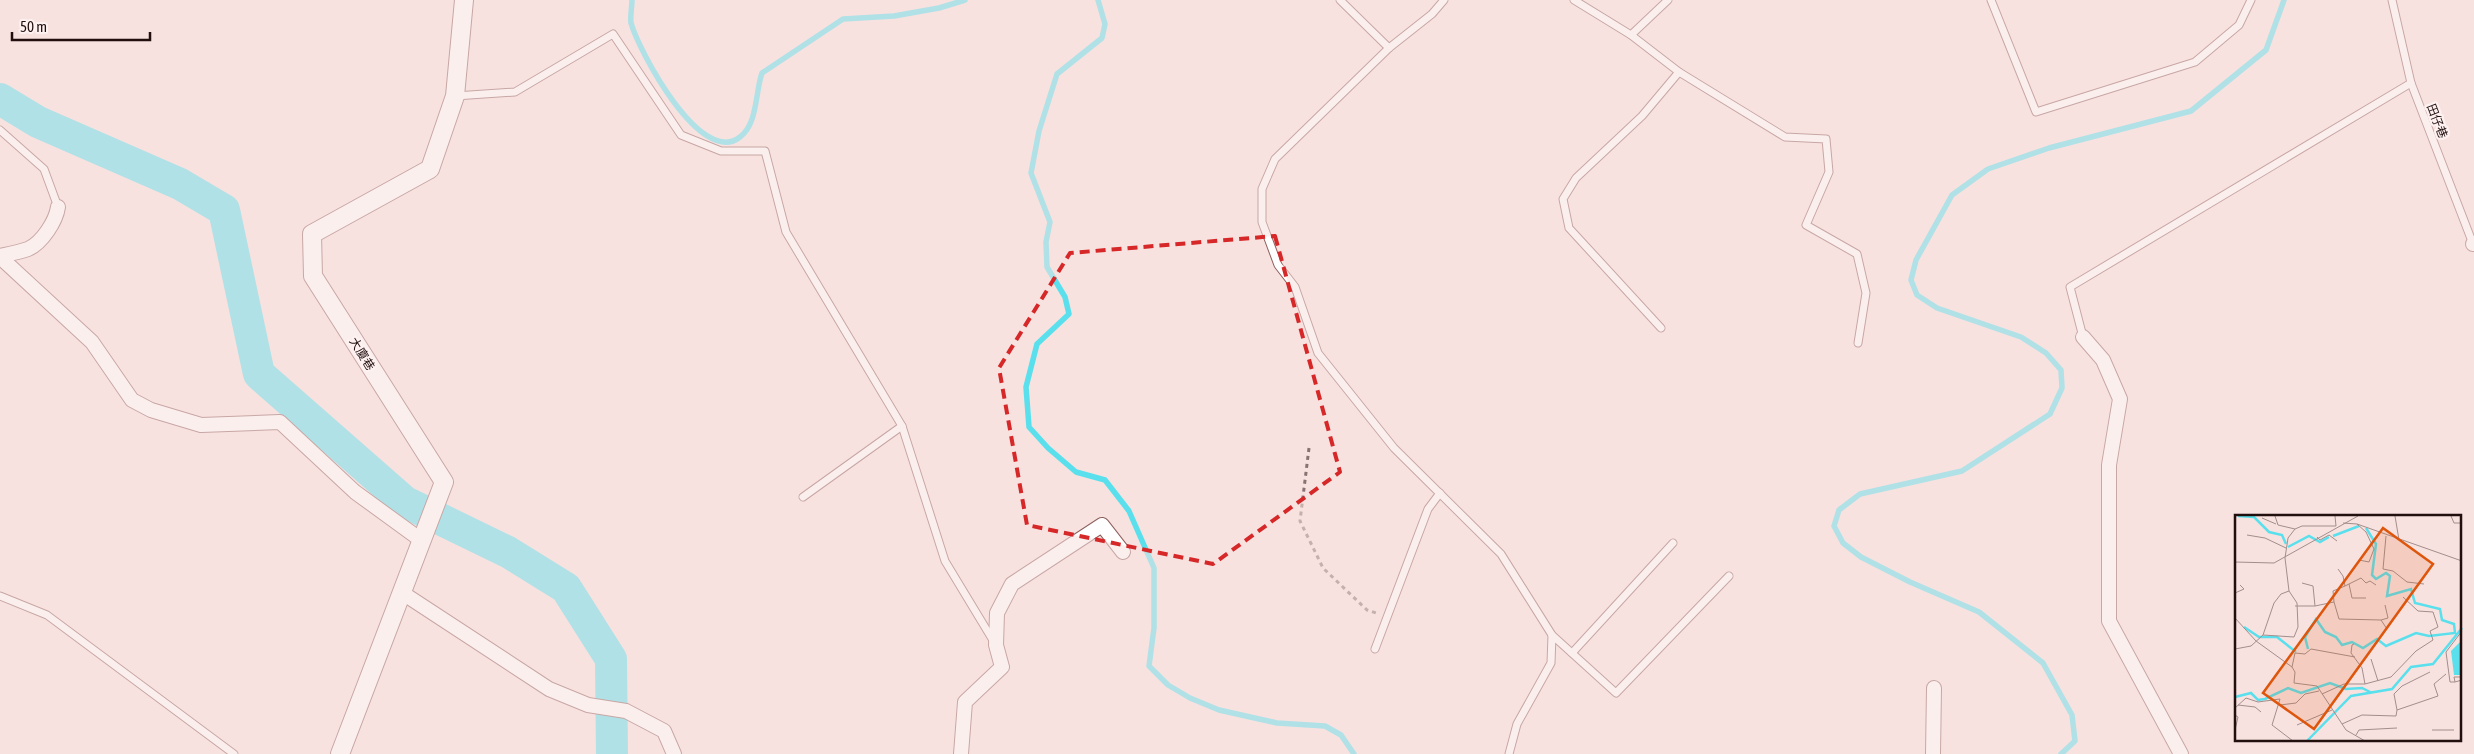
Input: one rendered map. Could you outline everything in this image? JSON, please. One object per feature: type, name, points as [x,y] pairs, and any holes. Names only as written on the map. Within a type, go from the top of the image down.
[{"type":"street","name":"大廈巷","points":[[340,754],[444,482],[313,276],[312,234],[430,169],[455,96],[464,0]]},
{"type":"street","points":[[0,257],[30,248],[48,229],[57,215],[58,207]]},
{"type":"street","points":[[0,257],[92,342],[132,400],[151,410],[201,425],[280,422],[355,492],[422,540]]},
{"type":"street","points":[[2083,337],[2103,360],[2120,399],[2109,465],[2110,621],[2181,754]]},
{"type":"street","points":[[961,754],[966,702],[1002,667],[996,645],[997,613],[1012,584],[1102,525],[1123,552]]},
{"type":"street","points":[[402,592],[549,689],[588,705],[626,711],[664,731],[674,754]]},
{"type":"street","points":[[1933,754],[1934,688]]},
{"type":"lane","points":[[1340,0],[1389,48]]},
{"type":"lane","points":[[1444,0],[1432,14],[1389,48],[1275,159],[1262,189],[1262,222],[1278,265],[1296,287],[1318,353],[1394,448],[1501,554],[1552,635],[1616,693],[1729,576]]},
{"type":"lane","points":[[1574,0],[1631,35],[1679,72],[1785,137],[1826,139],[1829,172],[1806,225],[1857,254],[1866,292],[1858,343]]},
{"type":"lane","points":[[1631,35],[1668,0]]},
{"type":"lane","points":[[1991,0],[2036,112],[2195,62],[2239,25],[2251,0]]},
{"type":"lane","name":"田仔巷","points":[[2392,0],[2410,83],[2474,245]]},
{"type":"lane","points":[[455,96],[515,92],[613,34],[681,135],[721,151],[765,151],[786,232],[902,426],[945,561],[996,645]]},
{"type":"lane","points":[[1661,328],[1569,228],[1563,199],[1576,178],[1642,116],[1679,72]]},
{"type":"lane","points":[[2083,337],[2070,287],[2410,83]]},
{"type":"lane","points":[[0,130],[44,169],[58,207]]},
{"type":"lane","points":[[803,497],[902,426]]},
{"type":"lane","points":[[1375,649],[1428,509],[1440,492]]},
{"type":"lane","points":[[1572,653],[1673,543]]},
{"type":"lane","points":[[0,596],[47,615],[234,754]]},
{"type":"lane","points":[[1509,754],[1517,724],[1551,663],[1552,635]]},
{"type":"path","points":[[1309,448],[1300,521],[1323,568],[1367,610],[1388,618]]},
{"type":"highlighted area","points":[[1275,236],[1340,472],[1213,564],[1027,525],[999,368],[1070,253]]},
{"type":"waterway","points":[[632,0],[631,23],[636,37],[659,80],[690,122],[708,136],[724,142],[740,137],[750,124],[762,73],[843,19],[894,16],[939,8],[965,0]]},
{"type":"waterway","points":[[1098,0],[1105,24],[1102,38],[1057,74],[1039,131],[1031,173],[1050,222],[1046,242],[1047,267],[1065,297],[1069,314],[1037,344],[1026,387],[1029,427],[1048,448],[1076,472],[1105,480],[1129,511],[1154,568],[1154,628],[1149,666],[1168,685],[1190,698],[1219,710],[1277,723],[1325,726],[1341,735],[1354,754]]},
{"type":"waterway","points":[[2061,754],[2075,741],[2072,715],[2043,663],[1979,612],[1910,582],[1861,557],[1843,543],[1834,526],[1839,510],[1860,494],[1962,471],[2050,414],[2062,388],[2061,370],[2046,353],[2021,337],[1937,308],[1917,295],[1911,280],[1916,260],[1952,195],[1988,169],[2049,148],[2191,111],[2266,50],[2284,0]]},
{"type":"waterway","points":[[0,99],[38,122],[180,184],[224,210],[259,374],[405,502],[508,552],[566,588],[611,659],[612,754]]}]
